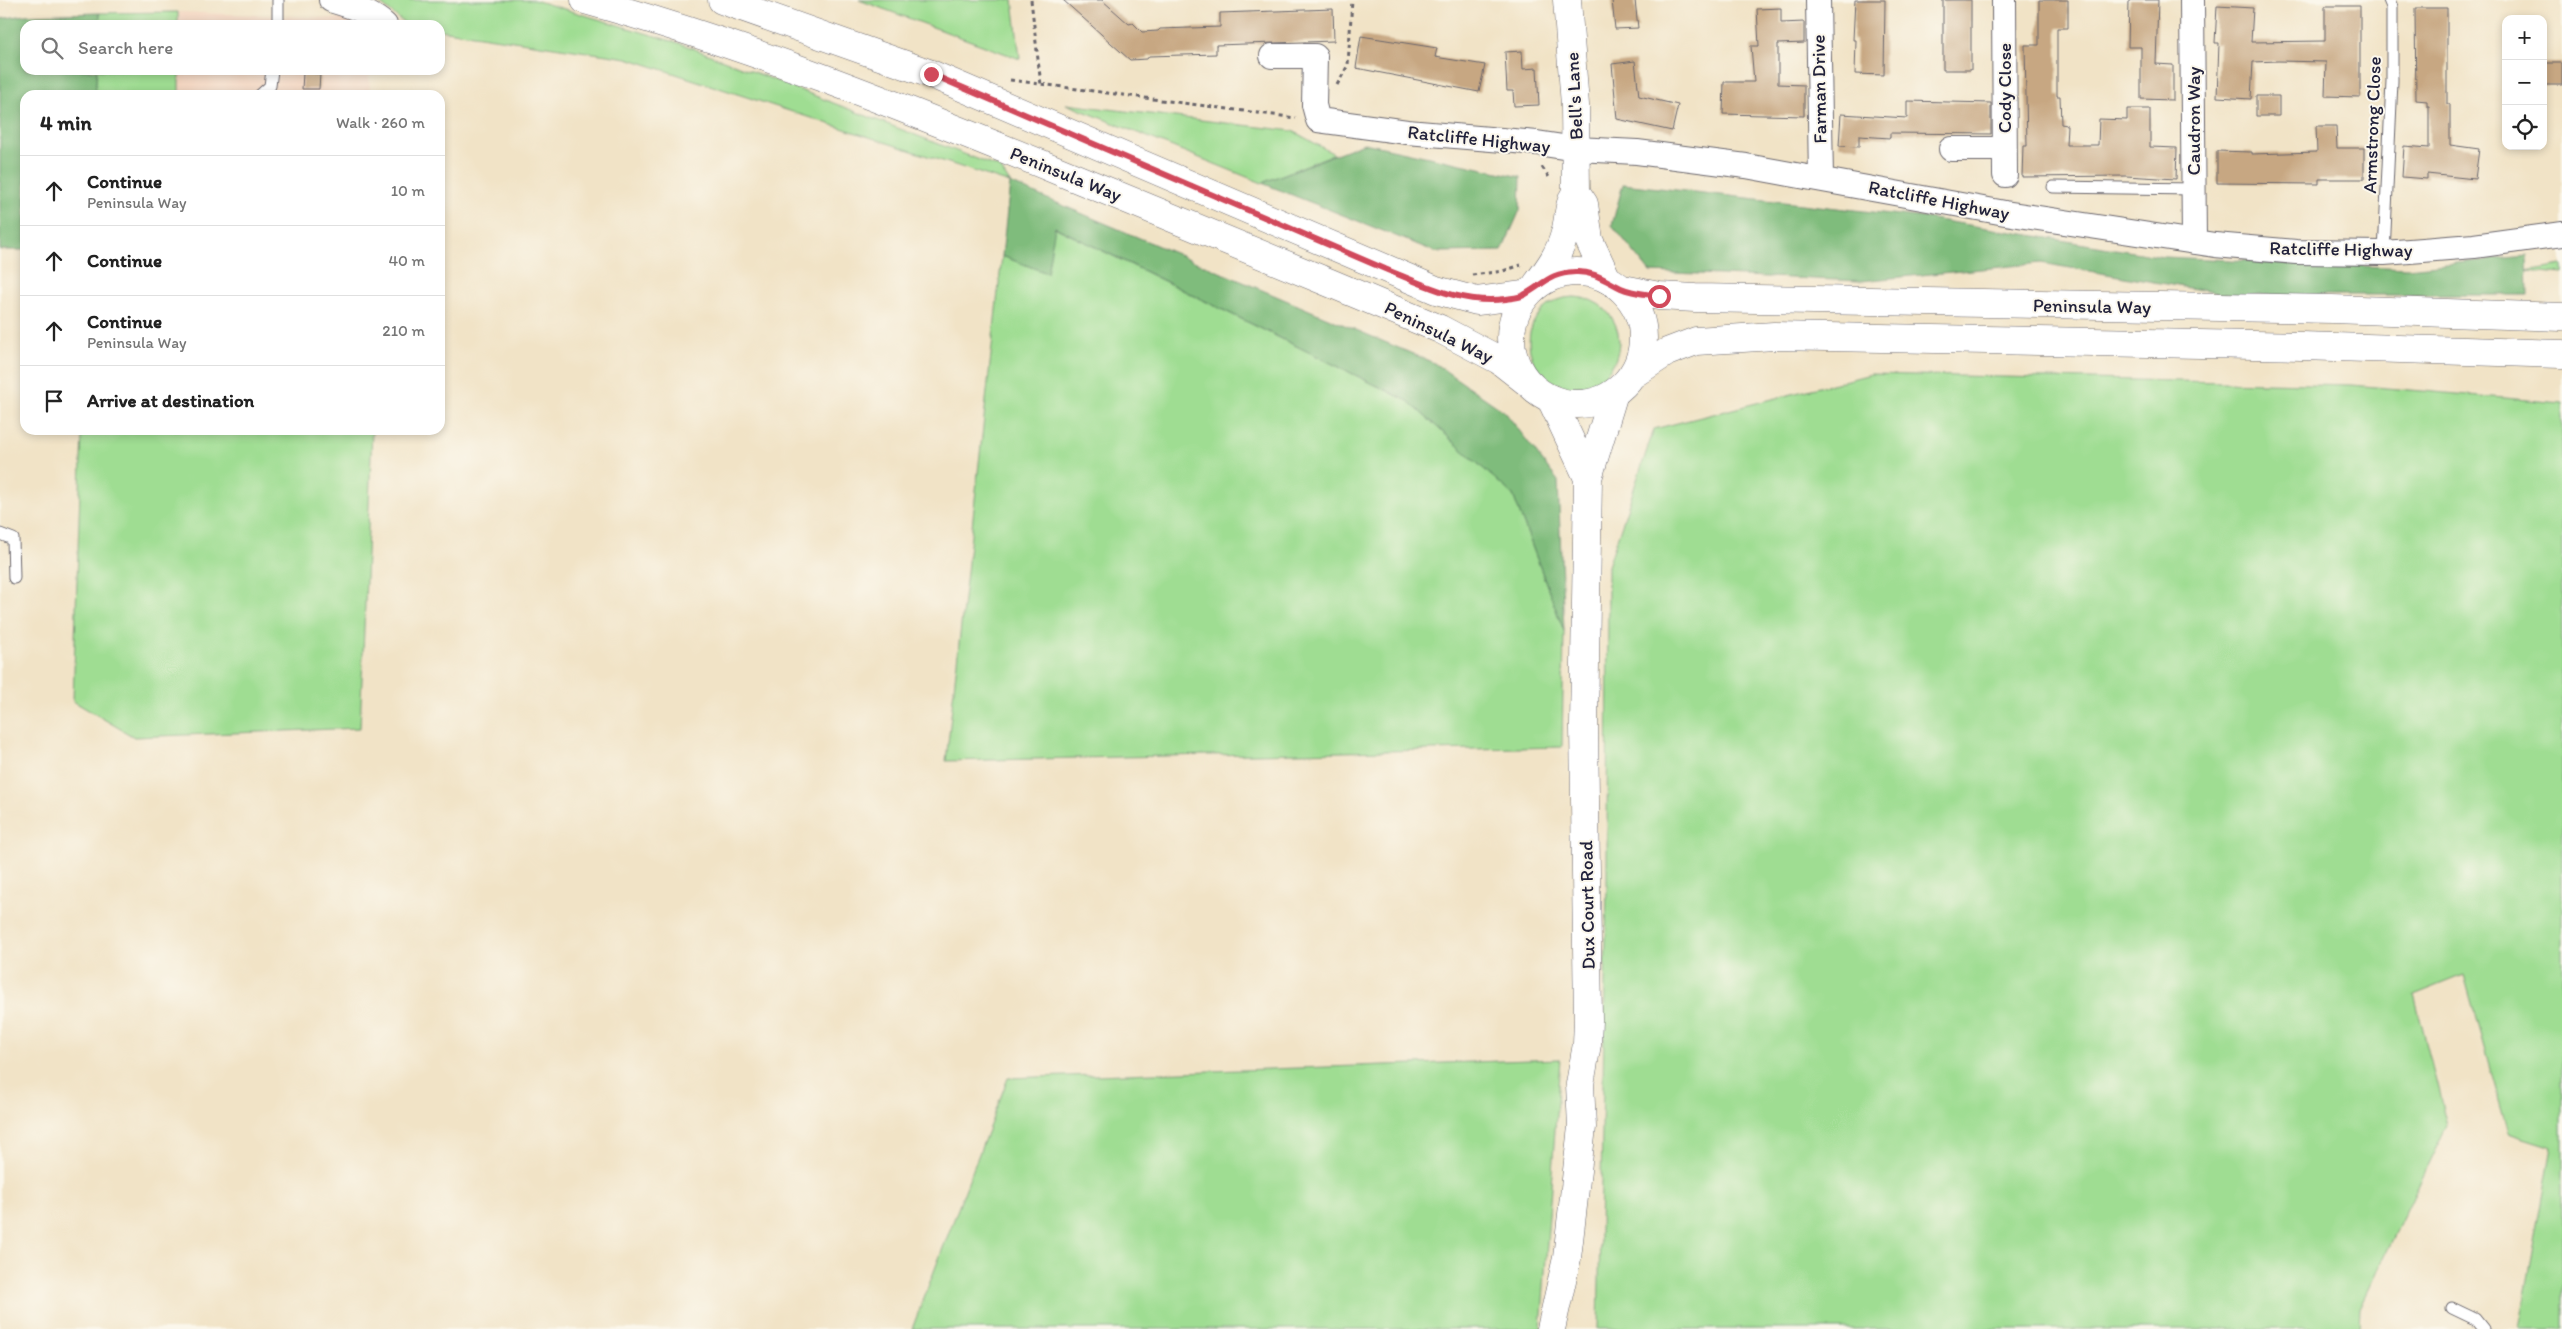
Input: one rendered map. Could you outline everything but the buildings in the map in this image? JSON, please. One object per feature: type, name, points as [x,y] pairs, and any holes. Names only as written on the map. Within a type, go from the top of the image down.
[{"type":"main road","name":"Peninsula Way","points":[[585,0],[645,16],[806,70],[960,130],[1440,329],[1499,360],[1541,392]]},
{"type":"main road","name":"Peninsula Way","points":[[722,0],[931,74],[1436,290],[1477,301],[1528,281]]},
{"type":"main road","name":"Bell's Lane","points":[[1528,281],[1558,252],[1565,231],[1571,200],[1564,188],[1576,149],[1567,0]]},
{"type":"main road","name":"Bell's Lane","points":[[1564,188],[1584,204],[1589,240],[1615,284]]},
{"type":"main road","points":[[1576,272],[1591,273],[1615,284],[1640,319],[1643,340],[1640,355],[1623,384],[1589,403],[1569,404],[1541,392],[1512,356],[1510,336],[1514,316],[1528,281],[1576,272]]},
{"type":"main road","name":"Peninsula Way","points":[[1615,284],[1659,296],[1695,298],[2332,309],[2562,317]]},
{"type":"main road","name":"Peninsula Way","points":[[1623,384],[1667,352],[1696,342],[1774,336],[2291,345],[2562,354]]},
{"type":"main road","name":"Dux Court Road","points":[[1551,1329],[1566,1258],[1572,1211],[1582,1127],[1580,1084],[1587,1044],[1584,726],[1588,478],[1623,384]]},
{"type":"main road","name":"Dux Court Road","points":[[1541,392],[1588,478]]},
{"type":"street","points":[[331,0],[355,8],[376,20]]},
{"type":"street","name":"Farman Drive","points":[[1818,0],[1821,178]]},
{"type":"street","name":"Cody Close","points":[[2004,0],[2005,175]]},
{"type":"street","name":"Caudron Way","points":[[2192,0],[2194,242]]},
{"type":"street","points":[[1272,56],[1315,56],[1314,104],[1318,120]]},
{"type":"street","name":"Ratcliffe Highway","points":[[1318,120],[1407,132],[1537,143],[1576,149],[1675,156],[1821,178],[2005,213],[2194,242],[2296,252],[2384,253],[2474,246],[2562,234]]},
{"type":"street","points":[[1951,149],[2004,149]]},
{"type":"lane","points":[[278,0],[278,20]]},
{"type":"lane","name":"Armstrong Close","points":[[2384,253],[2392,81],[2392,7],[2388,0]]},
{"type":"lane","points":[[266,90],[270,86],[271,75]]},
{"type":"lane","points":[[2053,188],[2194,189]]},
{"type":"lane","points":[[0,534],[13,540],[14,578]]},
{"type":"lane","points":[[2452,1308],[2475,1318],[2483,1329]]},
{"type":"path","points":[[1030,0],[1041,85]]},
{"type":"path","points":[[1002,79],[1318,120],[1348,65],[1352,0]]},
{"type":"path","points":[[1537,143],[1535,161],[1564,188]]},
{"type":"path","points":[[1468,275],[1503,271],[1528,281]]},
{"type":"shaded area","points":[[178,12],[369,20],[178,20]]},
{"type":"shaded area","points":[[179,75],[369,75],[370,90],[179,90]]},
{"type":"green space","points":[[376,0],[534,0],[682,44],[1000,168],[1010,183],[627,58],[445,31],[445,20],[401,20]]},
{"type":"green space","points":[[859,0],[1013,0],[1020,59]]},
{"type":"green space","points":[[178,12],[178,20],[99,20],[100,13]]},
{"type":"green space","points":[[100,13],[99,20],[20,20],[20,75],[97,75],[95,90],[20,90],[20,250],[0,250],[0,19],[25,15]]},
{"type":"green space","points":[[97,75],[179,75],[179,90],[95,90]]},
{"type":"green space","points":[[1066,104],[1293,131],[1334,154],[1262,183]]},
{"type":"green space","points":[[1364,143],[1521,177],[1520,210],[1502,251],[1436,252],[1262,183]]},
{"type":"green space","points":[[1010,183],[1434,363],[1505,412],[1558,481],[1564,631],[1513,495],[1408,401],[1055,227],[1047,273],[1002,256]]},
{"type":"green space","points":[[1623,184],[1926,218],[2164,257],[2407,268],[2527,256],[2528,295],[2231,295],[2041,263],[1861,281],[1650,272],[1612,225]]},
{"type":"green space","points":[[1054,227],[1408,401],[1513,495],[1564,631],[1562,747],[946,761],[1002,256],[1047,273]]},
{"type":"green space","points":[[2562,265],[2562,274],[2527,271]]},
{"type":"green space","points":[[1565,297],[1583,297],[1599,304],[1612,317],[1619,333],[1619,351],[1612,367],[1599,380],[1583,387],[1565,387],[1549,380],[1536,367],[1529,351],[1529,333],[1536,317],[1549,304]]},
{"type":"green space","points":[[1871,374],[2352,385],[2562,403],[2562,1329],[2519,1329],[2552,1147],[2508,1133],[2464,975],[2414,995],[2447,1125],[2360,1308],[2359,1329],[1598,1329],[1607,886],[1608,566],[1654,429]]},
{"type":"green space","points":[[82,435],[372,435],[360,728],[134,737],[73,701]]},
{"type":"green space","points":[[1560,1059],[1541,1329],[912,1329],[1008,1078]]},
{"type":"route","points":[[931,74],[1133,159],[1385,269],[1460,298],[1477,301],[1511,298],[1524,295],[1537,284],[1556,275],[1576,272],[1591,273],[1607,279],[1622,289],[1659,296]]}]
